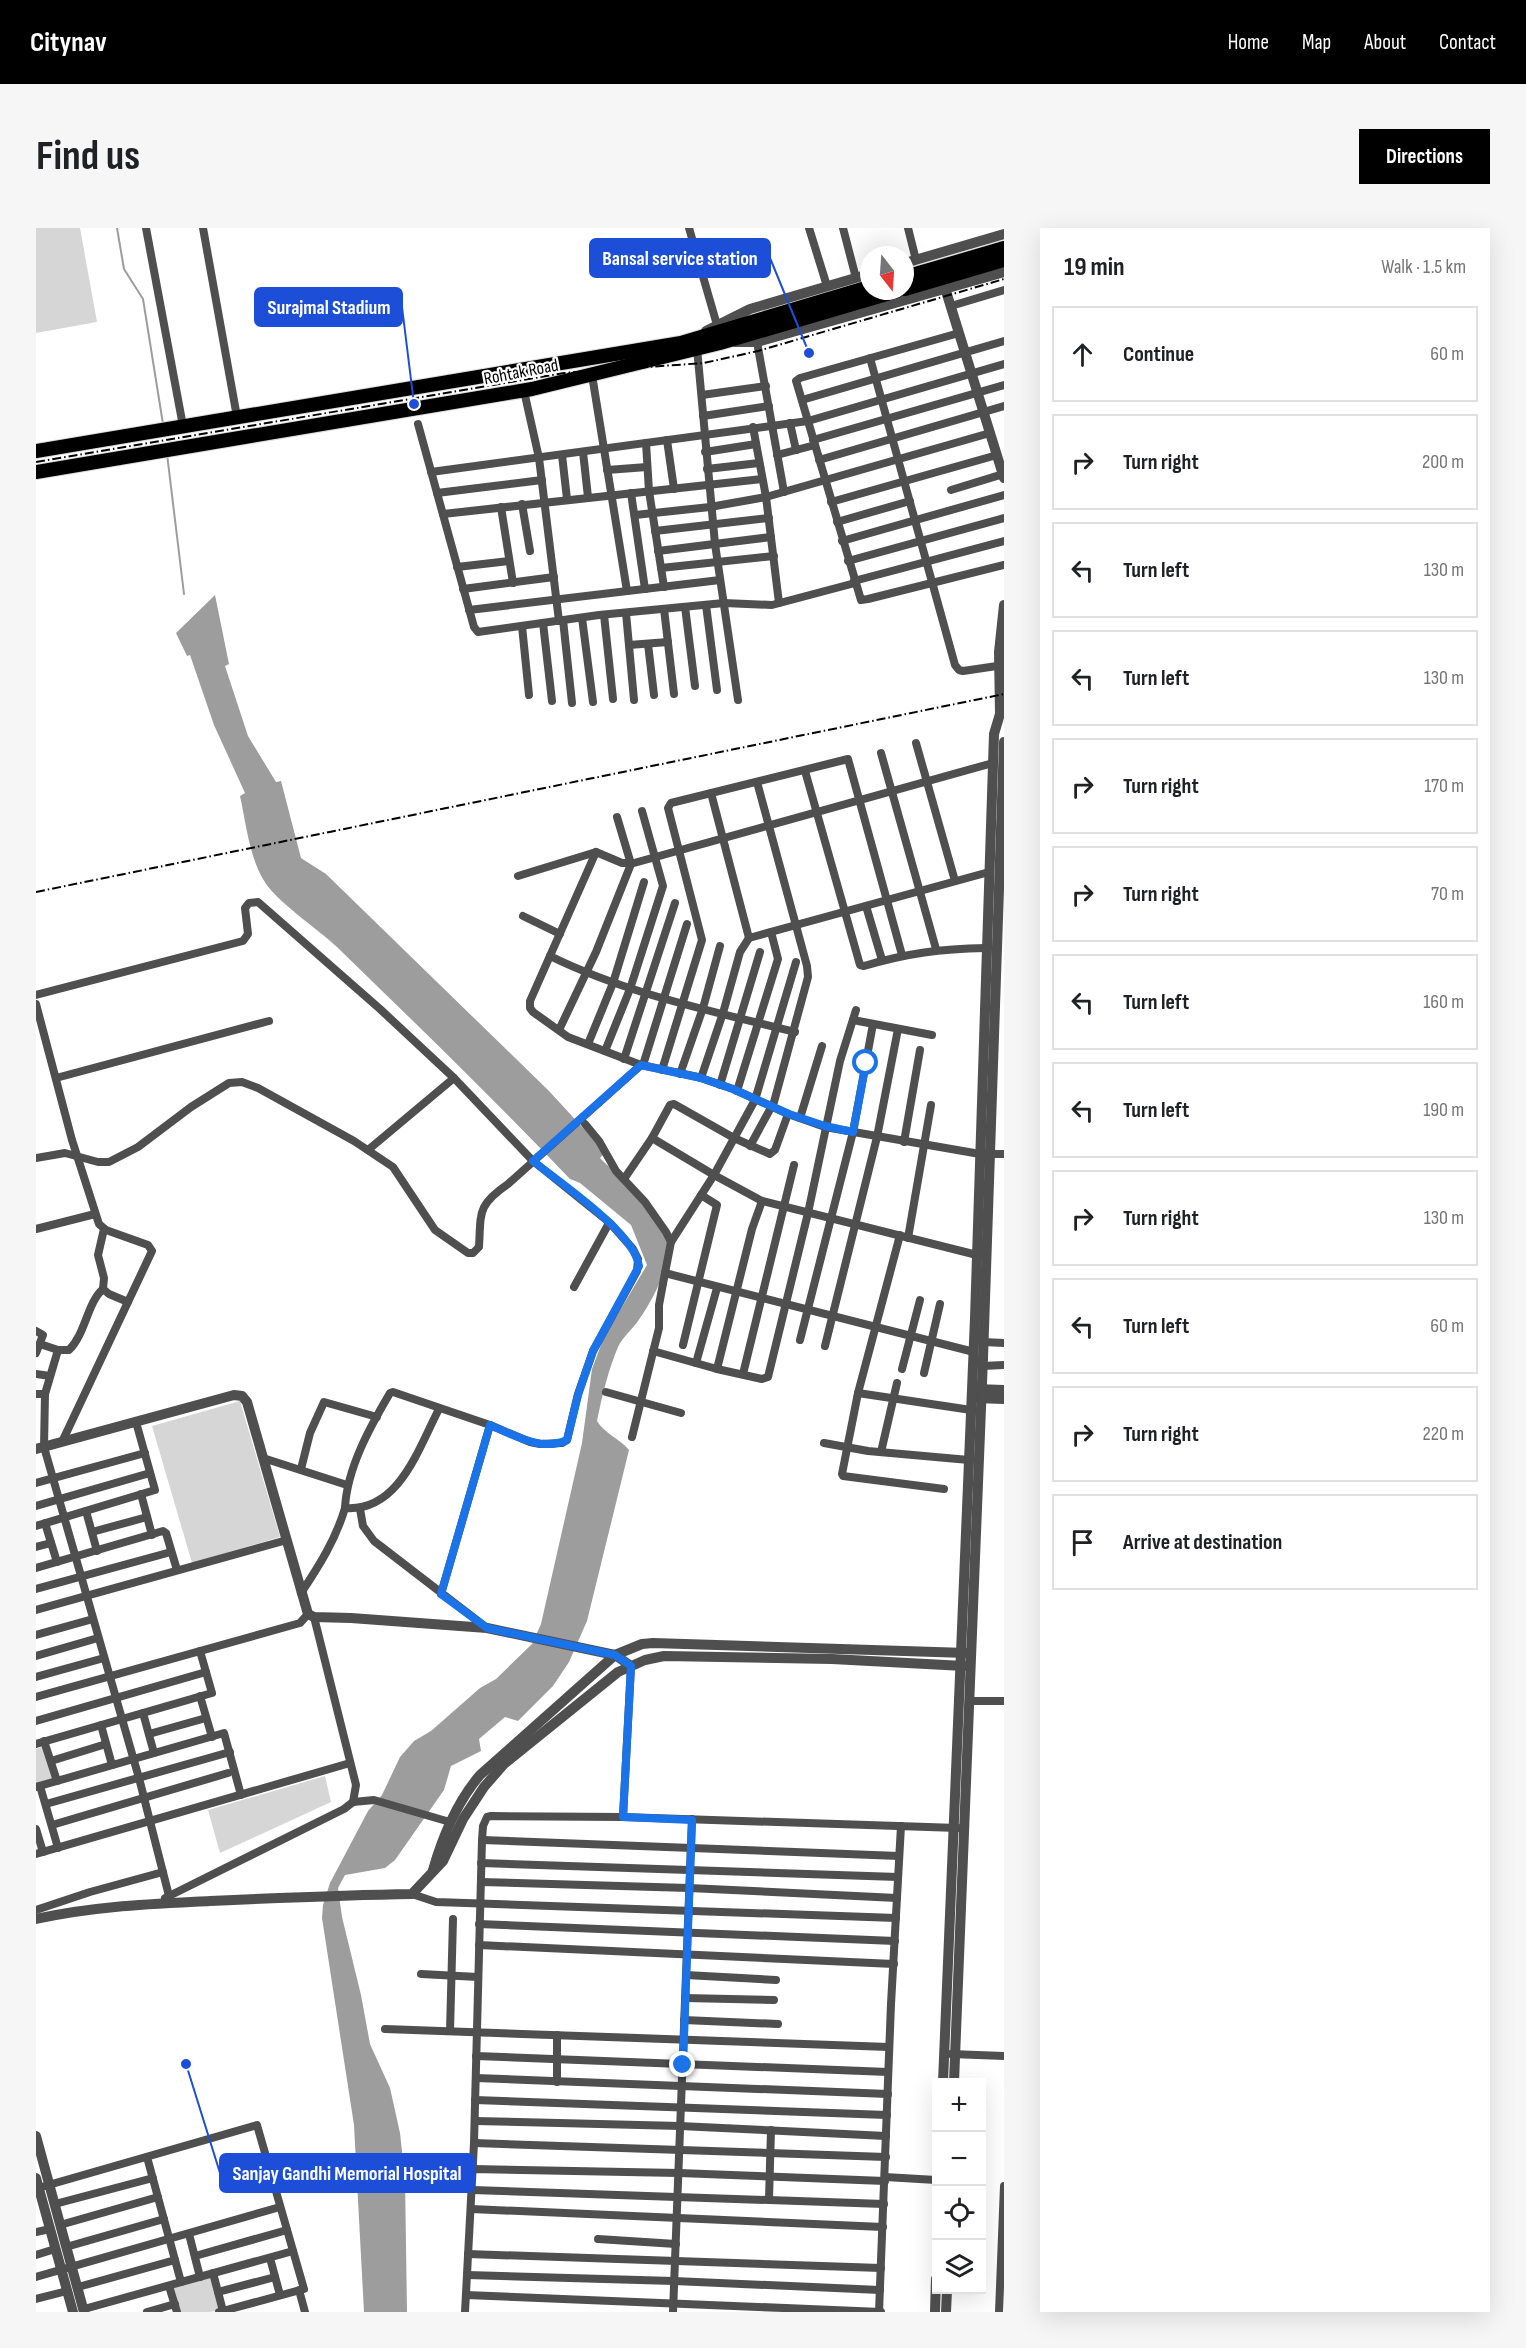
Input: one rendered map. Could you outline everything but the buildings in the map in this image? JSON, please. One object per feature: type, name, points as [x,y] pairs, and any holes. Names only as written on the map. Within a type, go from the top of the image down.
[{"type":"highway","points":[[914,274],[1004,248]]},
{"type":"highway","points":[[914,286],[1004,260]]},
{"type":"highway","points":[[753,332],[860,290]]},
{"type":"highway","points":[[681,343],[753,332],[865,300]]},
{"type":"highway","name":"Rohtak Road","points":[[36,472],[524,391],[720,343],[753,332]]},
{"type":"highway","name":"Rohtak Road","points":[[36,451],[681,343]]},
{"type":"street","points":[[146,228],[179,426]]},
{"type":"street","points":[[203,228],[237,417]]},
{"type":"street","points":[[689,228],[717,325]]},
{"type":"street","points":[[809,228],[827,286]]},
{"type":"street","points":[[843,228],[856,278]]},
{"type":"street","points":[[908,228],[916,260],[1004,234]]},
{"type":"street","points":[[784,492],[766,386],[753,332],[945,288],[1004,272]]},
{"type":"street","name":"Rohtak Road","points":[[681,343],[750,309],[860,277]]},
{"type":"street","points":[[945,288],[1003,476],[951,490]]},
{"type":"street","points":[[951,306],[1004,290]]},
{"type":"street","points":[[959,333],[798,379],[797,384],[859,596],[865,600],[1004,565]]},
{"type":"street","points":[[802,400],[1004,341]]},
{"type":"street","points":[[697,348],[712,525],[738,700]]},
{"type":"street","points":[[870,358],[955,665],[959,670],[970,671],[1001,666]]},
{"type":"street","points":[[431,472],[772,424],[808,421],[1004,364]]},
{"type":"street","points":[[592,375],[627,591]]},
{"type":"street","points":[[777,454],[1004,385]]},
{"type":"street","points":[[702,395],[766,386]]},
{"type":"street","points":[[524,391],[539,458],[572,703]]},
{"type":"street","points":[[703,416],[769,406]]},
{"type":"street","points":[[819,460],[1004,406]]},
{"type":"street","points":[[790,423],[796,450]]},
{"type":"street","points":[[418,424],[469,610],[474,627],[478,632],[604,615],[724,603],[779,603],[1004,541]]},
{"type":"street","points":[[753,427],[766,497],[779,603]]},
{"type":"street","points":[[635,515],[710,507],[766,497],[990,433]]},
{"type":"street","points":[[667,440],[674,489]]},
{"type":"street","points":[[645,443],[649,491],[663,587]]},
{"type":"street","points":[[705,452],[756,444]]},
{"type":"street","points":[[583,452],[588,497]]},
{"type":"street","points":[[562,454],[567,500]]},
{"type":"street","points":[[831,502],[997,455]]},
{"type":"street","points":[[707,469],[759,463]]},
{"type":"street","points":[[607,470],[647,467]]},
{"type":"street","points":[[443,514],[762,479]]},
{"type":"street","points":[[437,493],[542,480]]},
{"type":"street","points":[[631,493],[645,589]]},
{"type":"street","points":[[843,541],[1004,495]]},
{"type":"street","points":[[837,522],[910,501]]},
{"type":"street","points":[[522,504],[530,551]]},
{"type":"street","points":[[501,507],[513,583]]},
{"type":"street","points":[[655,531],[769,518]]},
{"type":"street","points":[[848,561],[1004,518]]},
{"type":"street","points":[[658,551],[771,537]]},
{"type":"street","points":[[661,568],[774,556]]},
{"type":"street","points":[[457,567],[509,561]]},
{"type":"street","points":[[463,589],[554,577]]},
{"type":"street","points":[[469,610],[720,580]]},
{"type":"street","points":[[705,605],[717,690]]},
{"type":"street","points":[[1004,605],[1000,714],[1004,732]]},
{"type":"street","points":[[685,607],[695,686]]},
{"type":"street","points":[[664,609],[674,694]]},
{"type":"street","points":[[626,613],[634,700]]},
{"type":"street","points":[[604,615],[613,699]]},
{"type":"street","points":[[582,618],[593,702]]},
{"type":"street","points":[[543,623],[552,701]]},
{"type":"street","points":[[522,626],[530,695]]},
{"type":"street","points":[[629,645],[668,642]]},
{"type":"street","points":[[648,644],[654,695]]},
{"type":"street","points":[[966,1653],[971,1410],[982,1366],[983,1342],[986,948],[994,734],[1000,714]]},
{"type":"street","points":[[953,2078],[950,2054],[953,1828],[966,1653],[977,1393],[974,1352],[977,1255],[985,1154],[1004,742]]},
{"type":"street","points":[[916,743],[955,881]]},
{"type":"street","points":[[881,753],[936,950]]},
{"type":"street","points":[[662,1070],[702,940],[678,851],[669,805],[848,759],[902,955]]},
{"type":"street","points":[[518,876],[596,852],[631,864],[993,763]]},
{"type":"street","points":[[805,771],[843,912],[860,965],[936,950],[986,948]]},
{"type":"street","points":[[750,1146],[772,1107],[795,1032],[808,971],[756,782]]},
{"type":"street","points":[[711,793],[749,938]]},
{"type":"street","points":[[605,1051],[630,988],[663,890],[663,882],[654,858],[642,811]]},
{"type":"street","points":[[559,1030],[586,974],[631,864],[617,817]]},
{"type":"street","points":[[596,852],[529,1005],[533,1012],[568,1037],[624,1059],[720,1084],[789,1114],[827,1127],[923,1145],[985,1154],[1004,1154]]},
{"type":"street","points":[[701,1078],[740,952],[749,938],[989,872]]},
{"type":"street","points":[[588,1044],[613,983],[644,882]]},
{"type":"street","points":[[36,995],[243,941],[248,934],[245,908],[249,903],[258,902],[380,1009],[454,1078],[534,1160],[609,1222],[633,1249],[639,1266],[593,1351],[578,1395],[567,1440],[562,1443],[530,1442],[490,1425],[393,1392],[390,1393],[347,1485],[345,1508],[340,1522],[323,1558],[301,1593]]},
{"type":"street","points":[[624,1059],[675,903]]},
{"type":"street","points":[[866,906],[882,960]]},
{"type":"street","points":[[523,916],[560,934]]},
{"type":"street","points":[[36,1158],[65,1153],[98,1162],[109,1162],[138,1147],[191,1107],[229,1083],[242,1082],[258,1088],[368,1150],[394,1169],[435,1230],[468,1253],[473,1253],[479,1247],[481,1213],[486,1202],[584,1120],[642,1065],[665,999],[687,924]]},
{"type":"street","points":[[737,1091],[778,959],[771,932]]},
{"type":"street","points":[[680,1074],[720,946]]},
{"type":"street","points":[[720,1084],[760,952]]},
{"type":"street","points":[[550,956],[586,974],[646,994],[795,1032]]},
{"type":"street","points":[[632,1437],[659,1328],[659,1305],[670,1242],[714,1175],[755,1100],[796,962]]},
{"type":"street","points":[[36,1004],[99,1224],[104,1229],[151,1248],[152,1251],[62,1442]]},
{"type":"street","points":[[653,1351],[717,1369],[762,1379],[768,1377],[808,1213],[840,1061],[856,1010]]},
{"type":"street","points":[[853,1020],[932,1035]]},
{"type":"street","points":[[56,1078],[269,1021]]},
{"type":"street","points":[[800,1340],[853,1132],[873,1024]]},
{"type":"street","points":[[825,1346],[877,1137],[898,1029]]},
{"type":"street","points":[[800,1118],[822,1046]]},
{"type":"street","points":[[904,1142],[920,1050]]},
{"type":"street","points":[[368,1150],[454,1078]]},
{"type":"street","points":[[624,1179],[652,1138],[670,1105],[674,1104],[734,1138],[766,1153],[773,1153],[789,1114]]},
{"type":"street","points":[[931,1105],[904,1236],[874,1328],[858,1393],[843,1476],[944,1489]]},
{"type":"street","points":[[584,1120],[599,1140],[611,1164],[645,1202],[666,1232],[670,1242]]},
{"type":"street","points":[[652,1138],[762,1201],[977,1255]]},
{"type":"street","points":[[743,1374],[794,1165]]},
{"type":"street","points":[[683,1345],[717,1205],[701,1195]]},
{"type":"street","points":[[717,1369],[752,1229],[762,1201]]},
{"type":"street","points":[[36,1230],[95,1214]]},
{"type":"street","points":[[574,1287],[609,1222]]},
{"type":"street","points":[[104,1229],[98,1256],[104,1278],[104,1289],[109,1294],[128,1302]]},
{"type":"street","points":[[665,1274],[974,1352]]},
{"type":"street","points":[[696,1363],[717,1288]]},
{"type":"street","points":[[40,1344],[58,1350],[69,1350],[78,1339],[98,1295],[104,1289]]},
{"type":"street","points":[[902,1370],[921,1300]]},
{"type":"street","points":[[924,1373],[940,1304]]},
{"type":"street","points":[[36,1331],[43,1335],[36,1353]]},
{"type":"street","points":[[983,1342],[1004,1343]]},
{"type":"street","points":[[58,1350],[50,1376],[40,1394],[40,1448],[64,1518],[139,1778],[169,1896]]},
{"type":"street","points":[[982,1366],[1004,1365]]},
{"type":"street","points":[[36,1374],[50,1376]]},
{"type":"street","points":[[881,1452],[897,1383]]},
{"type":"street","points":[[977,1393],[1004,1390]]},
{"type":"street","points":[[606,1392],[681,1413]]},
{"type":"street","points":[[858,1393],[971,1410]]},
{"type":"street","points":[[977,1393],[1004,1399]]},
{"type":"street","points":[[40,1448],[234,1395],[242,1396],[247,1402],[301,1593],[311,1616],[356,1785],[353,1802]]},
{"type":"street","points":[[301,1469],[310,1433],[324,1402],[377,1417]]},
{"type":"street","points":[[345,1508],[360,1509],[382,1499],[395,1488],[404,1476],[439,1409]]},
{"type":"street","points":[[36,1526],[155,1490],[136,1422]]},
{"type":"street","points":[[441,1594],[490,1425]]},
{"type":"street","points":[[824,1443],[881,1452],[969,1460]]},
{"type":"street","points":[[36,1483],[145,1453]]},
{"type":"street","points":[[263,1458],[347,1485]]},
{"type":"street","points":[[36,1506],[150,1473]]},
{"type":"street","points":[[141,1494],[152,1535]]},
{"type":"street","points":[[360,1509],[365,1531],[401,1564],[487,1628]]},
{"type":"street","points":[[86,1511],[97,1551]]},
{"type":"street","points":[[92,1533],[147,1517]]},
{"type":"street","points":[[45,1523],[57,1562]]},
{"type":"street","points":[[36,1568],[165,1531],[177,1570]]},
{"type":"street","points":[[36,1610],[287,1540]]},
{"type":"street","points":[[36,1548],[51,1543]]},
{"type":"street","points":[[36,1589],[171,1552]]},
{"type":"street","points":[[36,1696],[300,1623],[311,1616],[487,1628],[615,1655],[631,1666]]},
{"type":"street","points":[[36,1635],[93,1619]]},
{"type":"street","points":[[36,1656],[98,1638]]},
{"type":"street","points":[[431,1876],[450,1822],[466,1791],[480,1775],[615,1655],[642,1644],[653,1643],[966,1653]]},
{"type":"street","points":[[57,1781],[51,1761],[40,1743],[212,1693],[200,1651]]},
{"type":"street","points":[[412,1894],[443,1861],[463,1819],[484,1787],[504,1764],[618,1672],[645,1660],[664,1656],[832,1659],[965,1666]]},
{"type":"street","points":[[36,1677],[104,1659]]},
{"type":"street","points":[[623,1817],[631,1666]]},
{"type":"street","points":[[945,2078],[950,2054],[964,1828],[969,1701],[965,1666]]},
{"type":"street","points":[[36,1720],[206,1672]]},
{"type":"street","points":[[200,1696],[212,1737]]},
{"type":"street","points":[[969,1701],[1004,1701]]},
{"type":"street","points":[[143,1713],[154,1753]]},
{"type":"street","points":[[149,1734],[206,1718]]},
{"type":"street","points":[[101,1725],[112,1765]]},
{"type":"street","points":[[58,1848],[46,1804],[38,1786],[224,1733],[241,1794]]},
{"type":"street","points":[[51,1761],[106,1744]]},
{"type":"street","points":[[46,1804],[230,1752]]},
{"type":"street","points":[[36,1830],[40,1853],[350,1763]]},
{"type":"street","points":[[52,1825],[228,1773]]},
{"type":"street","points":[[156,1904],[344,1809],[353,1802],[374,1800],[450,1822]]},
{"type":"street","points":[[465,2312],[475,2121],[479,1924],[484,1821],[491,1816],[623,1817],[964,1828]]},
{"type":"street","points":[[673,2308],[692,1820]]},
{"type":"street","points":[[466,2295],[673,2308],[880,2312],[889,2047],[901,1826]]},
{"type":"street","points":[[482,1840],[899,1856]]},
{"type":"street","points":[[482,1863],[898,1877]]},
{"type":"street","points":[[36,1910],[163,1872]]},
{"type":"street","points":[[481,1882],[689,1888],[897,1898]]},
{"type":"street","points":[[36,1919],[68,1912],[156,1904],[373,1894],[412,1894],[427,1900],[481,1904],[896,1918]]},
{"type":"street","points":[[450,2031],[453,1919]]},
{"type":"street","points":[[479,1924],[895,1941]]},
{"type":"street","points":[[479,1946],[894,1964]]},
{"type":"street","points":[[421,1974],[478,1977]]},
{"type":"street","points":[[686,1975],[776,1980]]},
{"type":"street","points":[[685,1998],[774,2000]]},
{"type":"street","points":[[684,2020],[778,2024]]},
{"type":"street","points":[[385,2029],[889,2047]]},
{"type":"street","points":[[557,2035],[557,2082]]},
{"type":"street","points":[[950,2054],[1004,2056]]},
{"type":"street","points":[[476,2056],[888,2072]]},
{"type":"street","points":[[476,2078],[888,2094]]},
{"type":"street","points":[[475,2100],[887,2115]]},
{"type":"street","points":[[475,2121],[680,2126],[886,2136]]},
{"type":"street","points":[[41,2183],[147,2157],[256,2126],[304,2289],[221,2311],[213,2273]]},
{"type":"street","points":[[769,2199],[771,2130]]},
{"type":"street","points":[[36,2136],[41,2183],[50,2200],[67,2268],[78,2287],[78,2311]]},
{"type":"street","points":[[474,2143],[886,2157]]},
{"type":"street","points":[[147,2157],[181,2282]]},
{"type":"street","points":[[271,2178],[473,2169],[932,2180]]},
{"type":"street","points":[[50,2200],[153,2178]]},
{"type":"street","points":[[999,2312],[1002,2297],[1004,2186]]},
{"type":"street","points":[[472,2190],[884,2204]]},
{"type":"street","points":[[36,2232],[158,2198]]},
{"type":"street","points":[[36,2277],[280,2207]]},
{"type":"street","points":[[471,2210],[677,2217],[883,2228]]},
{"type":"street","points":[[36,2255],[164,2219]]},
{"type":"street","points":[[195,2256],[287,2230]]},
{"type":"street","points":[[189,2234],[200,2277]]},
{"type":"street","points":[[598,2238],[676,2244]]},
{"type":"street","points":[[78,2311],[293,2251]]},
{"type":"street","points":[[468,2254],[881,2268]]},
{"type":"street","points":[[270,2258],[280,2295]]},
{"type":"street","points":[[78,2287],[175,2260]]},
{"type":"street","points":[[67,2268],[66,2291],[78,2311]]},
{"type":"street","points":[[467,2275],[880,2290]]},
{"type":"street","points":[[218,2292],[275,2277]]},
{"type":"street","points":[[147,2312],[176,2308],[169,2286]]},
{"type":"street","points":[[299,2290],[303,2311]]},
{"type":"street","points":[[36,2300],[66,2291]]},
{"type":"street","points":[[935,2312],[936,2294]]},
{"type":"street","points":[[946,2312],[947,2294]]},
{"type":"street","points":[[111,2302],[114,2312]]},
{"type":"shaded area","points":[[36,228],[80,228],[97,322],[36,333]]},
{"type":"shaded area","points":[[215,595],[229,664],[225,666],[248,736],[276,782],[281,781],[301,858],[326,874],[549,1091],[605,1152],[600,1158],[652,1212],[665,1233],[668,1243],[666,1265],[657,1289],[638,1322],[618,1347],[601,1402],[597,1421],[629,1450],[587,1621],[569,1662],[553,1686],[518,1721],[505,1717],[479,1739],[481,1751],[451,1766],[444,1790],[395,1860],[385,1868],[345,1875],[338,1888],[342,1917],[370,2044],[390,2088],[400,2133],[405,2179],[407,2312],[364,2312],[354,2125],[322,1918],[323,1905],[330,1883],[368,1811],[382,1795],[400,1757],[414,1741],[431,1731],[480,1688],[496,1679],[532,1644],[541,1624],[582,1443],[592,1369],[604,1337],[647,1265],[631,1225],[580,1183],[570,1179],[337,947],[277,896],[263,879],[254,860],[246,828],[240,796],[245,793],[214,725],[190,655],[187,656],[176,633]]},
{"type":"shaded area","points":[[240,1401],[280,1537],[192,1563],[152,1426]]},
{"type":"shaded area","points":[[45,1746],[54,1779],[36,1784],[36,1749]]},
{"type":"shaded area","points":[[325,1776],[331,1802],[220,1853],[208,1810]]},
{"type":"shaded area","points":[[213,2275],[222,2309],[210,2312],[179,2312],[172,2287]]},
{"type":"waterway","points":[[117,228],[124,269],[143,299],[163,424]]},
{"type":"waterway","points":[[167,454],[184,594]]},
{"type":"railway","points":[[36,462],[564,373],[704,363],[758,351],[1004,279]]},
{"type":"railway","points":[[36,892],[1004,694]]},
{"type":"place","name":"Bansal service station","points":[[809,353]]},
{"type":"place","name":"Surajmal Stadium","points":[[414,404]]},
{"type":"place","name":"Sanjay Gandhi Memorial Hospital","points":[[186,2064]]},
{"type":"route","points":[[683,2065],[692,1820],[623,1817],[631,1666],[615,1655],[487,1628],[441,1594],[490,1425],[540,1444],[562,1443],[567,1440],[578,1395],[593,1351],[639,1266],[638,1259],[627,1240],[610,1223],[533,1161],[641,1065],[701,1078],[733,1089],[789,1114],[825,1126],[853,1132],[866,1063]]}]
